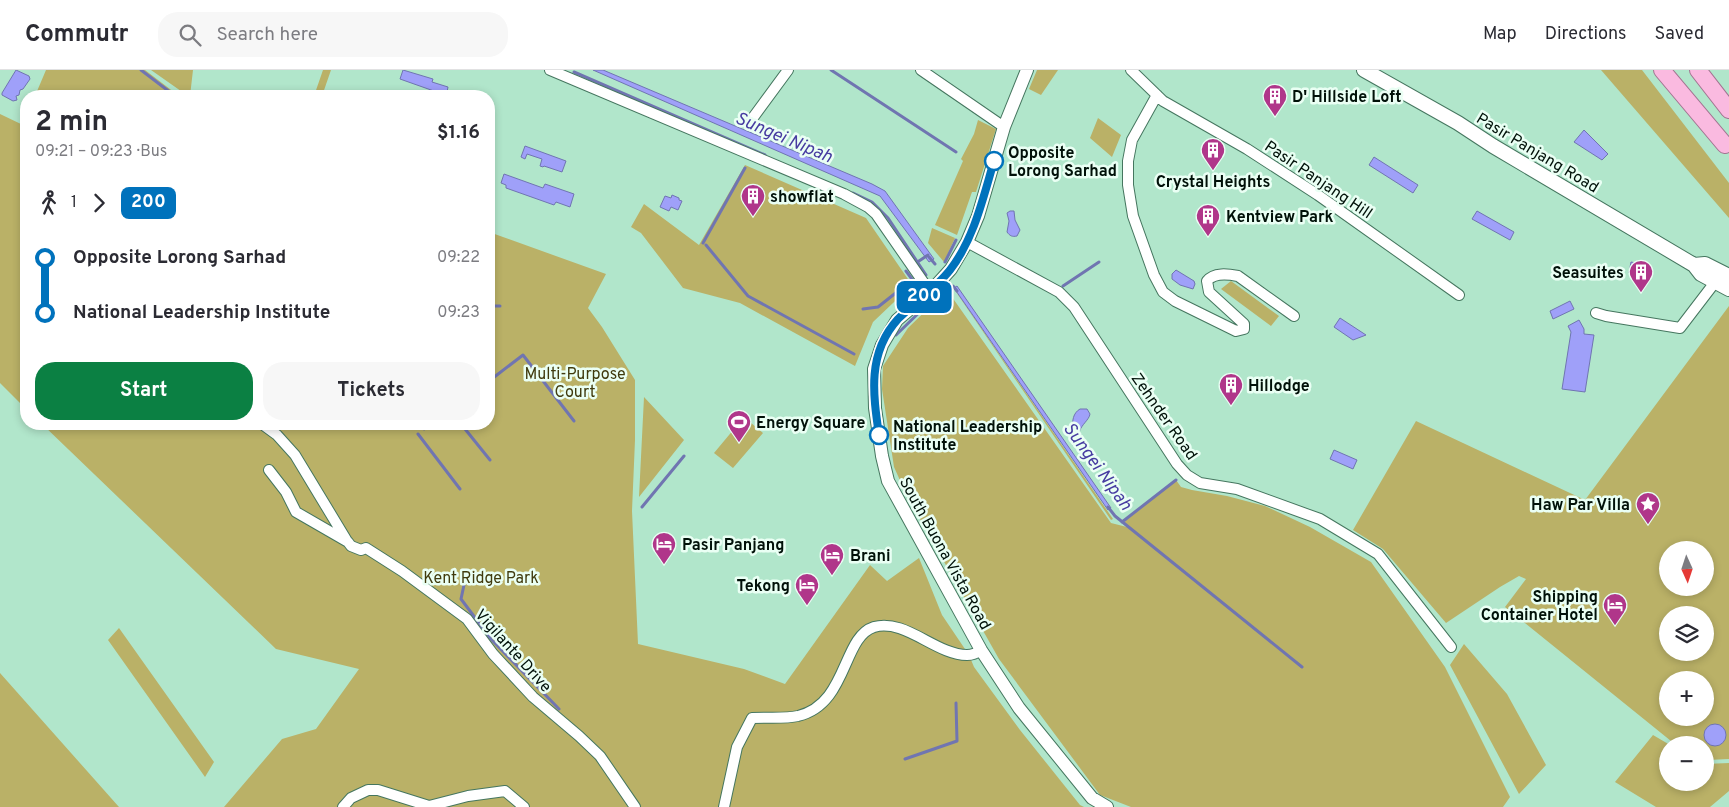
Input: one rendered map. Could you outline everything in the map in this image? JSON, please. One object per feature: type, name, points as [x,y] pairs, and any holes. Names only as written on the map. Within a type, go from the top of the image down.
[{"type":"highway","points":[[1662,70],[1727,148]]},
{"type":"highway","points":[[1675,70],[1727,148]]},
{"type":"highway","points":[[1698,70],[1729,110]]},
{"type":"highway","points":[[1707,70],[1729,105]]},
{"type":"main road","name":"Pasir Panjang Road","points":[[1364,70],[1458,123],[1493,146],[1694,265],[1706,264],[1722,277],[1729,289]]},
{"type":"street","points":[[550,70],[844,194],[868,207],[876,214],[931,291]]},
{"type":"street","points":[[752,120],[788,70]]},
{"type":"street","points":[[920,70],[1002,126]]},
{"type":"street","name":"South Buona Vista Road","points":[[1028,70],[1002,126],[978,216],[967,242],[951,269],[931,291],[897,320],[882,345],[874,369],[875,408],[888,482],[981,650],[1019,708],[1092,798],[1107,807]]},
{"type":"street","name":"Pasir Panjang Hill","points":[[1132,70],[1157,95],[1180,111],[1247,149],[1302,185],[1459,295]]},
{"type":"street","points":[[1157,95],[1132,140],[1129,155],[1128,185],[1133,216],[1154,275],[1163,292],[1176,301],[1236,331],[1242,330],[1244,329],[1244,324],[1208,292],[1207,281],[1212,276],[1229,274],[1238,276],[1294,316]]},
{"type":"street","name":"Zehnder Road","points":[[967,242],[1060,292],[1074,308],[1177,464],[1187,474],[1200,483],[1237,489],[1320,519],[1378,554],[1451,647]]},
{"type":"street","points":[[1596,313],[1679,328],[1722,277]]},
{"type":"street","points":[[268,430],[295,455],[348,542]]},
{"type":"street","name":"Vigilante Drive","points":[[269,470],[286,492],[296,512],[352,546],[361,550],[366,548],[388,561],[467,619],[493,654],[533,697],[600,756],[635,807]]},
{"type":"street","points":[[724,807],[738,747],[752,718],[797,716],[815,709],[826,700],[836,687],[862,634],[872,628],[891,626],[902,629],[928,642],[966,655],[981,650]]},
{"type":"street","points":[[343,807],[351,798],[368,790],[378,790],[429,806],[468,796],[505,791],[524,807]]},
{"type":"green space","points":[[46,70],[145,70],[171,90],[38,90]]},
{"type":"green space","points":[[151,70],[193,70],[191,90],[179,90]]},
{"type":"green space","points":[[323,70],[331,70],[324,90],[316,90]]},
{"type":"green space","points":[[1037,70],[1058,70],[1041,95],[1029,89]]},
{"type":"green space","points":[[1601,70],[1642,70],[1729,183],[1729,218]]},
{"type":"green space","points":[[0,114],[20,124],[20,403],[0,383]]},
{"type":"green space","points":[[1098,118],[1121,135],[1112,157],[1090,138]]},
{"type":"green space","points":[[978,120],[996,129],[976,192],[972,192],[957,235],[935,225],[963,161],[961,159],[974,134]]},
{"type":"green space","points":[[745,165],[866,218],[912,285],[873,322],[855,366],[740,303],[683,288],[641,233],[631,227],[644,204],[699,245]]},
{"type":"green space","points":[[932,228],[955,238],[944,262],[928,243]]},
{"type":"green space","name":"Kent Ridge Park","points":[[495,234],[606,274],[588,308],[635,380],[632,511],[638,644],[744,669],[785,684],[870,565],[887,581],[919,558],[942,615],[969,655],[974,667],[1020,730],[1080,805],[1084,807],[224,807],[282,739],[316,729],[359,669],[276,649],[48,430],[495,430]]},
{"type":"green space","points":[[1231,281],[1279,316],[1271,326],[1221,289]]},
{"type":"green space","points":[[953,287],[1113,519],[1111,520]]},
{"type":"green space","points":[[947,290],[1111,523],[1131,528],[1124,523],[1126,520],[1176,480],[1181,487],[1265,506],[1310,527],[1371,562],[1445,667],[1510,797],[1503,807],[1131,807],[1100,795],[999,659],[907,496],[894,467],[882,389],[883,366],[908,328]]},
{"type":"green space","name":"Haw Par Villa","points":[[1729,306],[1729,759],[1714,760],[1714,736],[1665,736],[1505,607],[1526,579],[1519,576],[1446,623],[1383,549],[1353,530],[1416,421],[1585,500]]},
{"type":"green space","points":[[644,397],[684,440],[639,497]]},
{"type":"green space","name":"Energy Square","points":[[744,417],[763,433],[733,468],[714,453]]},
{"type":"green space","points":[[119,628],[214,762],[205,777],[108,640]]},
{"type":"green space","points":[[1464,644],[1507,694],[1546,765],[1519,794],[1450,665]]},
{"type":"green space","points":[[0,673],[119,807],[0,807]]},
{"type":"green space","points":[[1653,735],[1659,739],[1659,791],[1714,791],[1714,764],[1729,763],[1729,791],[1710,807],[1656,807],[1615,782]]},
{"type":"water","points":[[16,70],[29,76],[30,79],[23,89],[20,90],[19,95],[16,96],[17,100],[13,101],[2,95],[2,93]]},
{"type":"water","points":[[403,70],[433,79],[432,82],[448,87],[447,90],[431,90],[400,79]]},
{"type":"water","points":[[593,70],[603,70],[885,191],[934,259],[929,262],[880,196]]},
{"type":"water","points":[[1584,130],[1608,154],[1602,160],[1574,142]]},
{"type":"water","points":[[525,146],[566,161],[562,172],[540,166],[542,159],[527,154],[525,159],[521,157]]},
{"type":"water","points":[[1374,157],[1418,185],[1413,193],[1369,165]]},
{"type":"water","points":[[504,174],[543,188],[545,184],[574,194],[570,207],[556,202],[554,205],[506,188],[506,185],[501,183]]},
{"type":"water","points":[[672,195],[682,201],[678,210],[671,207],[669,211],[660,207],[665,196],[671,198]]},
{"type":"water","points":[[1014,211],[1015,220],[1020,230],[1017,236],[1011,236],[1007,232],[1009,221],[1007,213]]},
{"type":"water","points":[[1477,211],[1514,232],[1510,240],[1472,219]]},
{"type":"water","points":[[1631,262],[1651,266],[1649,276],[1629,273]]},
{"type":"water","points":[[1176,270],[1194,281],[1193,289],[1180,285],[1172,279],[1172,274]]},
{"type":"water","points":[[957,286],[1111,508],[1108,510],[954,288]]},
{"type":"water","points":[[1570,301],[1574,309],[1553,319],[1550,311]]},
{"type":"water","points":[[1340,318],[1366,335],[1353,340],[1334,327]]},
{"type":"water","points":[[1579,320],[1584,329],[1584,334],[1594,335],[1585,392],[1562,389],[1571,332],[1568,326]]},
{"type":"water","points":[[1080,409],[1087,409],[1090,414],[1079,432],[1073,428],[1073,423],[1074,415]]},
{"type":"water","points":[[1334,450],[1357,460],[1353,469],[1330,459]]},
{"type":"water","points":[[1715,724],[1725,731],[1725,739],[1715,746],[1714,736],[1704,735],[1710,726]]},
{"type":"waterway","points":[[141,70],[167,90]]},
{"type":"waterway","points":[[831,70],[956,152]]},
{"type":"waterway","points":[[574,72],[765,155]]},
{"type":"waterway","points":[[703,243],[745,168]]},
{"type":"waterway","points":[[853,193],[872,202],[888,218],[926,275]]},
{"type":"waterway","points":[[945,262],[956,240]]},
{"type":"waterway","points":[[706,245],[748,296],[854,354]]},
{"type":"waterway","points":[[919,261],[928,255]]},
{"type":"waterway","name":"Sungei Nipah","points":[[929,257],[935,264]]},
{"type":"waterway","points":[[1063,286],[1099,262]]},
{"type":"waterway","points":[[906,271],[917,286]]},
{"type":"waterway","points":[[863,309],[878,307],[912,280]]},
{"type":"waterway","points":[[929,303],[953,286],[957,291]]},
{"type":"waterway","points":[[896,335],[929,303]]},
{"type":"waterway","points":[[495,306],[500,306]]},
{"type":"waterway","points":[[495,376],[523,355],[574,421]]},
{"type":"waterway","points":[[466,430],[490,460]]},
{"type":"waterway","points":[[418,434],[460,489]]},
{"type":"waterway","points":[[642,507],[684,456]]},
{"type":"waterway","points":[[1122,522],[1176,480]]},
{"type":"waterway","name":"Sungei Nipah","points":[[1108,507],[1115,516],[1302,667]]},
{"type":"waterway","points":[[472,577],[475,574]]},
{"type":"waterway","points":[[464,585],[461,599],[491,639],[559,709]]},
{"type":"waterway","points":[[905,759],[957,741],[956,703]]},
{"type":"bus line","name":"200","points":[[879,435],[875,408],[874,369],[882,345],[897,320],[931,291],[951,269],[967,242],[978,216],[994,161]]},
{"type":"place","name":"D' Hillside Loft","points":[[1275,117]]},
{"type":"place","name":"Opposite Lorong Sarhad","points":[[994,161]]},
{"type":"place","name":"Crystal Heights","points":[[1213,171]]},
{"type":"place","name":"showflat","points":[[753,217]]},
{"type":"place","name":"Kentview Park","points":[[1208,237]]},
{"type":"place","name":"Seasuites","points":[[1641,293]]},
{"type":"place","name":"Hillodge","points":[[1231,406]]},
{"type":"place","name":"National Leadership Institute","points":[[879,435]]},
{"type":"place","name":"Energy Square","points":[[739,443]]},
{"type":"place","name":"Haw Par Villa","points":[[1648,525]]},
{"type":"place","name":"Pasir Panjang","points":[[664,565]]},
{"type":"place","name":"Brani","points":[[832,576]]},
{"type":"place","name":"Tekong","points":[[807,606]]},
{"type":"place","name":"Shipping Container Hotel","points":[[1615,626]]},
{"type":"park label","name":"Multi-Purpose Court","points":[[575,382]]}]
